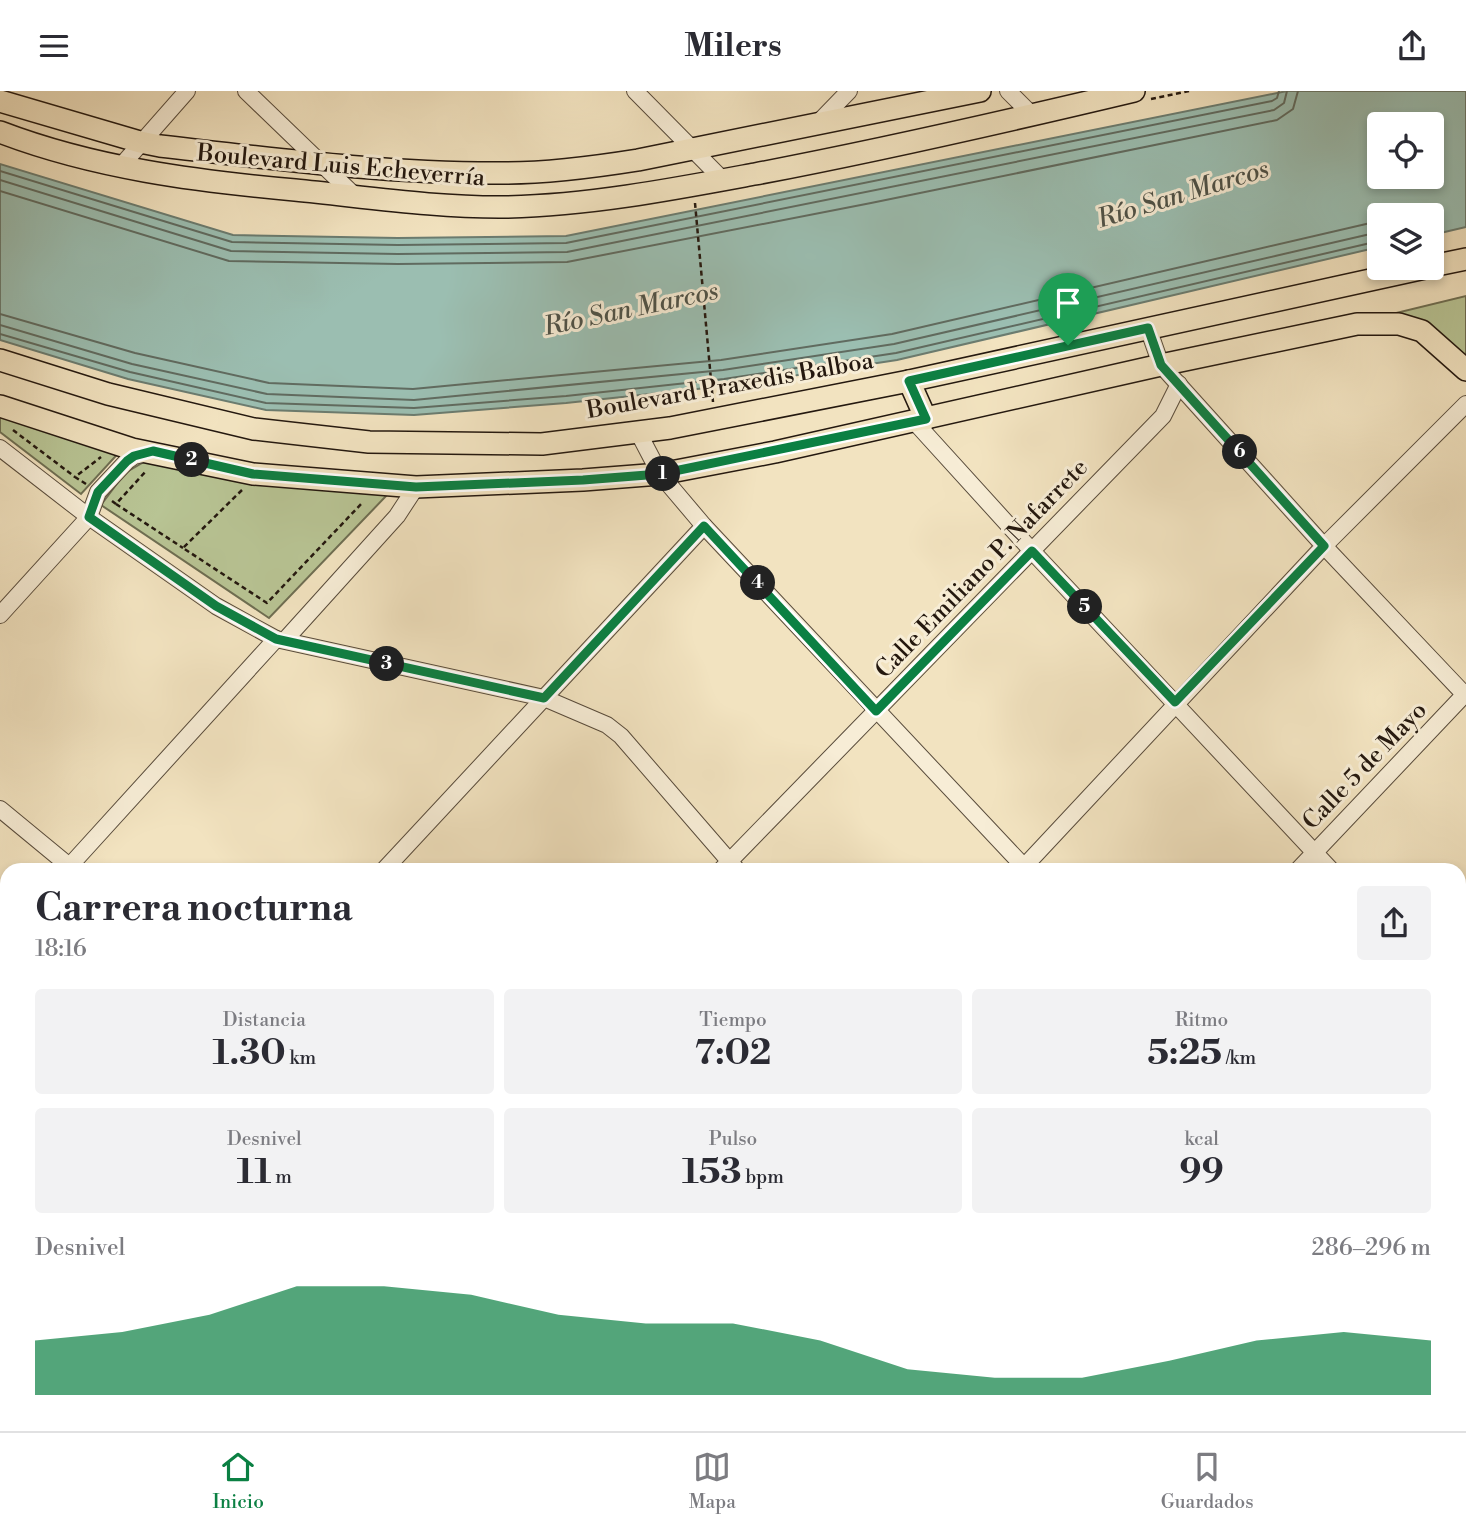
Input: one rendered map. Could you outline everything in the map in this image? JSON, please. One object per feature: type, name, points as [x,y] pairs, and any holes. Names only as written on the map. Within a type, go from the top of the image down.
[{"type":"main road","name":"Boulevard Luis Echeverría","points":[[0,101],[140,142],[323,165],[507,173],[584,168],[695,149],[980,91]]},
{"type":"main road","name":"Boulevard Luis Echeverría","points":[[0,132],[76,158],[180,177],[446,206],[509,207],[694,186],[832,159],[1134,91]]},
{"type":"main road","points":[[1444,264],[1466,259]]},
{"type":"main road","name":"Boulevard Praxedis Balboa","points":[[0,359],[108,394],[254,429],[369,442],[542,444],[670,428],[909,381],[1370,280]]},
{"type":"main road","points":[[0,406],[132,449],[153,451],[253,474],[416,487],[660,474],[775,452],[1357,324],[1399,324],[1422,331],[1461,364]]},
{"type":"main road","points":[[909,381],[920,420]]},
{"type":"street","points":[[121,166],[187,91]]},
{"type":"street","points":[[246,91],[355,196]]},
{"type":"street","points":[[635,91],[723,180]]},
{"type":"street","points":[[818,123],[849,91]]},
{"type":"street","points":[[1008,91],[1032,115]]},
{"type":"street","points":[[1148,328],[1161,365],[1324,546],[1466,695]]},
{"type":"street","name":"Calle Emiliano P. Nafarrete","points":[[733,863],[876,711],[1163,417],[1179,384]]},
{"type":"street","points":[[1029,863],[1175,702],[1324,546],[1466,404]]},
{"type":"street","points":[[920,420],[1032,551],[1325,863]]},
{"type":"street","points":[[638,432],[660,474],[704,526],[1018,863]]},
{"type":"street","points":[[0,447],[89,517],[216,606],[281,639],[544,698],[607,726],[621,736],[726,863]]},
{"type":"street","points":[[0,615],[89,517],[98,492],[127,461],[134,456],[153,451]]},
{"type":"street","points":[[76,863],[397,516],[416,487]]},
{"type":"street","points":[[391,863],[704,526]]},
{"type":"street","name":"Calle 5 de Mayo","points":[[1305,863],[1466,695]]},
{"type":"street","points":[[0,809],[63,863]]},
{"type":"path","points":[[695,198],[714,413]]},
{"type":"path","points":[[18,428],[6,425],[75,477]]},
{"type":"path","points":[[93,450],[127,461]]},
{"type":"path","points":[[183,548],[244,488]]},
{"type":"path","points":[[116,504],[267,603],[370,495]]},
{"type":"green space","points":[[1466,296],[1466,359],[1425,326],[1396,313]]},
{"type":"green space","points":[[0,412],[124,447],[81,494],[0,432]]},
{"type":"green space","points":[[149,459],[388,494],[269,618],[101,505],[125,473]]},
{"type":"water","name":"Río San Marcos","points":[[1287,91],[1466,91],[1466,227],[1444,232],[1444,203],[1367,203],[1367,250],[897,360],[725,386],[566,403],[414,415],[266,410],[128,379],[0,340],[0,164],[233,235],[398,238],[566,236]]},
{"type":"route","points":[[1148,328],[1161,365],[1324,546],[1175,702],[1032,551],[876,711],[704,526],[544,698],[276,639],[216,606],[89,517],[98,492],[127,461],[134,456],[153,451],[253,474],[416,487],[660,474],[926,419],[909,381],[1068,345],[1148,328]]}]
